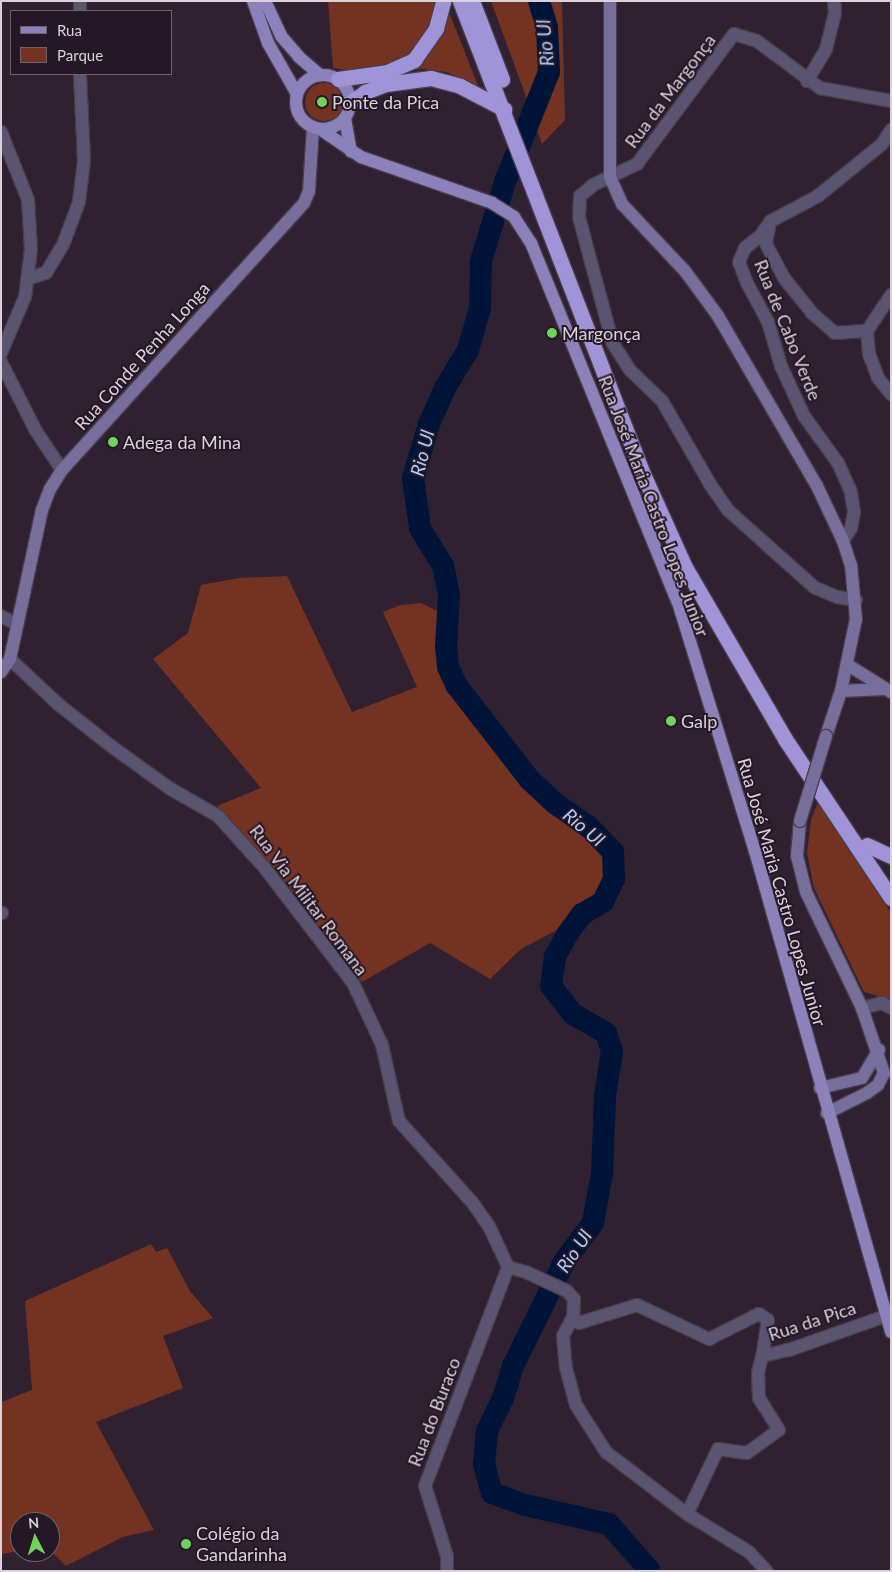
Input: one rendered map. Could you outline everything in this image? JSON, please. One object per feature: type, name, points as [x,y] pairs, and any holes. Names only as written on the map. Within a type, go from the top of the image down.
[{"type":"highway","points":[[338,80],[387,72],[414,60],[436,28],[443,1]]},
{"type":"highway","points":[[460,1],[508,108]]},
{"type":"highway","points":[[472,1],[508,108],[643,474],[685,567],[785,739],[891,898]]},
{"type":"highway","points":[[350,103],[365,92],[386,84],[431,78],[460,86],[508,108]]},
{"type":"highway","points":[[536,185],[650,471],[692,565],[750,668],[891,880]]},
{"type":"highway","points":[[867,845],[891,856]]},
{"type":"main road","points":[[253,1],[268,42],[296,94],[298,114],[317,128],[334,126],[344,118],[350,103],[349,94],[338,80],[320,75],[299,57],[281,36],[265,1]]},
{"type":"main road","points":[[296,94],[305,80],[320,75]]},
{"type":"main road","points":[[344,118],[351,151]]},
{"type":"main road","name":"Rua José Maria Castro Lopes Junior","points":[[317,128],[351,151],[419,178],[472,194],[510,214],[531,243],[680,609],[755,850],[827,1113],[888,1314],[891,1332]]},
{"type":"street","points":[[610,1],[610,177],[622,204],[685,271],[718,316],[817,486],[843,540],[856,600],[848,665],[800,821],[797,856],[806,892],[862,1008],[879,1050],[884,1073],[878,1085],[827,1113]]},
{"type":"street","points":[[807,81],[826,48],[835,14],[834,1]]},
{"type":"street","name":"Rua da Margonça","points":[[610,177],[637,164],[734,34],[757,41],[807,81],[820,88],[891,101]]},
{"type":"street","points":[[27,279],[46,273],[63,245],[79,202],[84,160],[80,75]]},
{"type":"street","name":"Rua Conde Penha Longa","points":[[10,659],[42,510],[62,470],[304,203],[309,191],[317,128]]},
{"type":"street","name":"Rua de Cabo Verde","points":[[843,540],[851,528],[851,492],[838,463],[804,416],[781,366],[768,322],[747,283],[739,262],[745,248],[760,236],[770,220],[818,196],[882,144],[891,130]]},
{"type":"street","points":[[1,132],[28,200],[31,249],[25,298],[1,352]]},
{"type":"street","points":[[610,177],[593,185],[580,196],[579,217],[613,344],[630,370],[662,401],[728,510],[814,587],[837,597],[856,600]]},
{"type":"street","points":[[770,220],[766,244],[784,278],[812,313],[835,333],[866,331]]},
{"type":"street","points":[[891,295],[866,331],[869,354],[875,370],[891,394]]},
{"type":"street","points":[[1,362],[36,431],[62,470]]},
{"type":"street","points":[[1,616],[16,624]]},
{"type":"street","points":[[1,672],[10,659]]},
{"type":"street","name":"Rua Via Militar Romana","points":[[10,659],[58,704],[111,746],[230,826],[294,902],[353,983],[382,1045],[399,1120],[460,1187],[489,1226],[508,1268]]},
{"type":"street","points":[[848,665],[888,691]]},
{"type":"street","points":[[841,691],[888,691]]},
{"type":"street","points":[[862,1008],[882,1003],[891,1008]]},
{"type":"street","points":[[820,1088],[862,1078],[879,1050]]},
{"type":"street","points":[[508,1268],[526,1272],[567,1291],[574,1299],[573,1317],[563,1336],[566,1368],[576,1405],[606,1452],[687,1514],[749,1552],[767,1571]]},
{"type":"street","name":"Rua do Buraco","points":[[447,1571],[447,1556],[425,1486],[508,1268]]},
{"type":"street","name":"Rua da Pica","points":[[573,1317],[579,1323],[636,1304],[709,1339],[760,1314],[768,1320],[762,1356],[789,1350],[888,1314]]},
{"type":"street","points":[[687,1514],[718,1449],[746,1453],[779,1430],[759,1398],[758,1373],[762,1356]]},
{"type":"green space","points":[[328,1],[436,1],[426,36],[412,53],[385,67],[358,72],[333,68]]},
{"type":"green space","points":[[491,1],[533,1],[544,40],[543,73],[529,105]]},
{"type":"green space","points":[[543,1],[562,1],[565,120],[542,144],[534,121],[551,71],[550,31]]},
{"type":"green space","points":[[449,12],[479,88],[447,72],[422,69],[409,71],[430,53]]},
{"type":"green space","points":[[324,83],[337,89],[343,102],[337,115],[324,121],[311,115],[305,102],[311,89]]},
{"type":"green space","points":[[287,576],[352,712],[417,687],[383,612],[401,605],[421,603],[445,615],[442,668],[462,704],[532,790],[609,853],[610,872],[604,892],[596,901],[557,930],[521,949],[490,979],[430,943],[362,982],[272,868],[217,806],[261,788],[153,659],[188,633],[201,585],[239,578]]},
{"type":"green space","points":[[818,802],[891,913],[891,1000],[864,992],[814,888],[807,853],[811,820]]},
{"type":"green space","points":[[151,1244],[156,1252],[167,1248],[190,1291],[213,1318],[163,1336],[183,1388],[96,1422],[154,1530],[123,1537],[66,1566],[60,1560],[60,1512],[10,1512],[10,1553],[1,1554],[1,1402],[32,1390],[25,1301]]},
{"type":"waterway","name":"Rio Ul","points":[[539,1],[547,28],[549,72],[505,182],[481,261],[480,308],[468,350],[445,388],[429,424],[413,478],[420,528],[443,566],[449,595],[446,647],[448,667],[457,686],[530,780],[556,804],[588,826],[613,852],[614,879],[603,902],[582,914],[567,935],[555,957],[551,986],[573,1014],[606,1033],[612,1051],[605,1096],[602,1173],[593,1223],[565,1260],[513,1366],[503,1398],[487,1431],[484,1464],[492,1493],[525,1505],[609,1524],[650,1571]]},
{"type":"place","name":"Ponte da Pica","points":[[322,102]]},
{"type":"place","name":"Margonça","points":[[552,333]]},
{"type":"place","name":"Adega da Mina","points":[[113,442]]},
{"type":"place","name":"Galp","points":[[671,721]]},
{"type":"place","name":"Colégio da Gandarinha","points":[[186,1544]]}]
